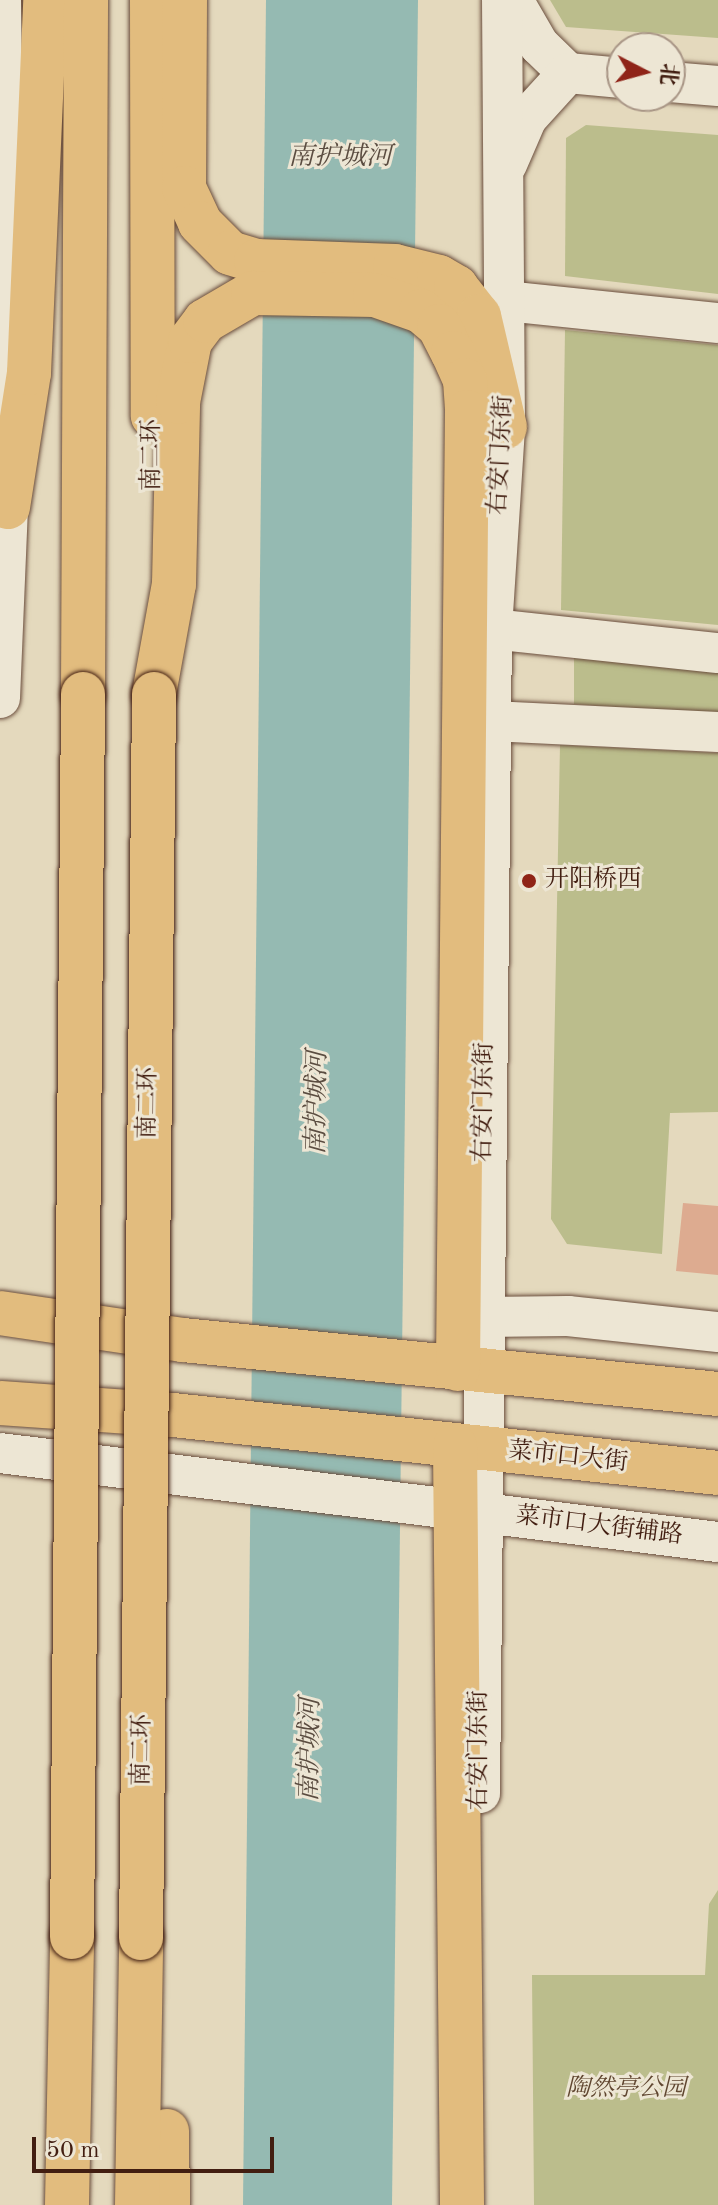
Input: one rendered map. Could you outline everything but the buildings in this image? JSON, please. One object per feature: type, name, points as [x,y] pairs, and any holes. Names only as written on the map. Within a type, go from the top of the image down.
[{"type":"main road","points":[[8,507],[29,373],[45,0]]},
{"type":"main road","points":[[67,2205],[83,694],[86,0]]},
{"type":"main road","name":"南二环","points":[[137,2205],[154,694],[152,0]]},
{"type":"main road","points":[[185,0],[184,188],[200,223],[230,253],[256,261],[395,266],[439,277],[467,298],[479,316],[505,427]]},
{"type":"main road","points":[[154,694],[174,584],[181,367],[197,331],[229,305],[253,293],[375,295],[421,311],[439,326],[465,380],[467,412],[454,1369]]},
{"type":"main road","points":[[0,1313],[183,1340],[718,1394]]},
{"type":"main road","name":"菜市口大街","points":[[0,1403],[173,1415],[718,1473]]},
{"type":"main road","points":[[452,1446],[450,1507],[462,2205]]},
{"type":"main road","points":[[139,2035],[167,2095],[168,2205]]},
{"type":"street","points":[[0,698],[8,507],[1,0]]},
{"type":"street","name":"右安门东街","points":[[452,1446],[454,1369],[483,1317],[492,629],[505,427],[502,0]]},
{"type":"street","points":[[513,0],[539,45],[568,73],[606,77]]},
{"type":"street","points":[[501,181],[527,118],[568,73]]},
{"type":"street","points":[[686,83],[718,86]]},
{"type":"street","points":[[505,301],[718,323]]},
{"type":"street","points":[[492,629],[718,653]]},
{"type":"street","points":[[491,721],[718,732]]},
{"type":"street","points":[[483,1317],[568,1316],[718,1332]]},
{"type":"street","name":"菜市口大街辅路","points":[[0,1453],[450,1507],[564,1526],[718,1542]]},
{"type":"street","name":"右安门东街","points":[[450,1507],[479,2205]]},
{"type":"green space","points":[[550,0],[718,0],[718,38],[686,36],[686,32],[566,27]]},
{"type":"green space","points":[[586,125],[718,135],[718,294],[565,276],[566,138]]},
{"type":"green space","points":[[565,330],[718,345],[718,625],[561,610]]},
{"type":"green space","points":[[574,658],[718,672],[718,715],[574,704]]},
{"type":"green space","points":[[560,745],[718,753],[718,1112],[670,1113],[662,1254],[567,1244],[551,1219]]},
{"type":"green space","name":"陶然亭公园","points":[[718,1890],[718,2205],[534,2205],[532,1975],[705,1975],[709,1904]]},
{"type":"water","name":"南护城河","points":[[266,0],[418,0],[392,2205],[243,2205]]},
{"type":"place","name":"开阳桥西","points":[[529,881]]}]
